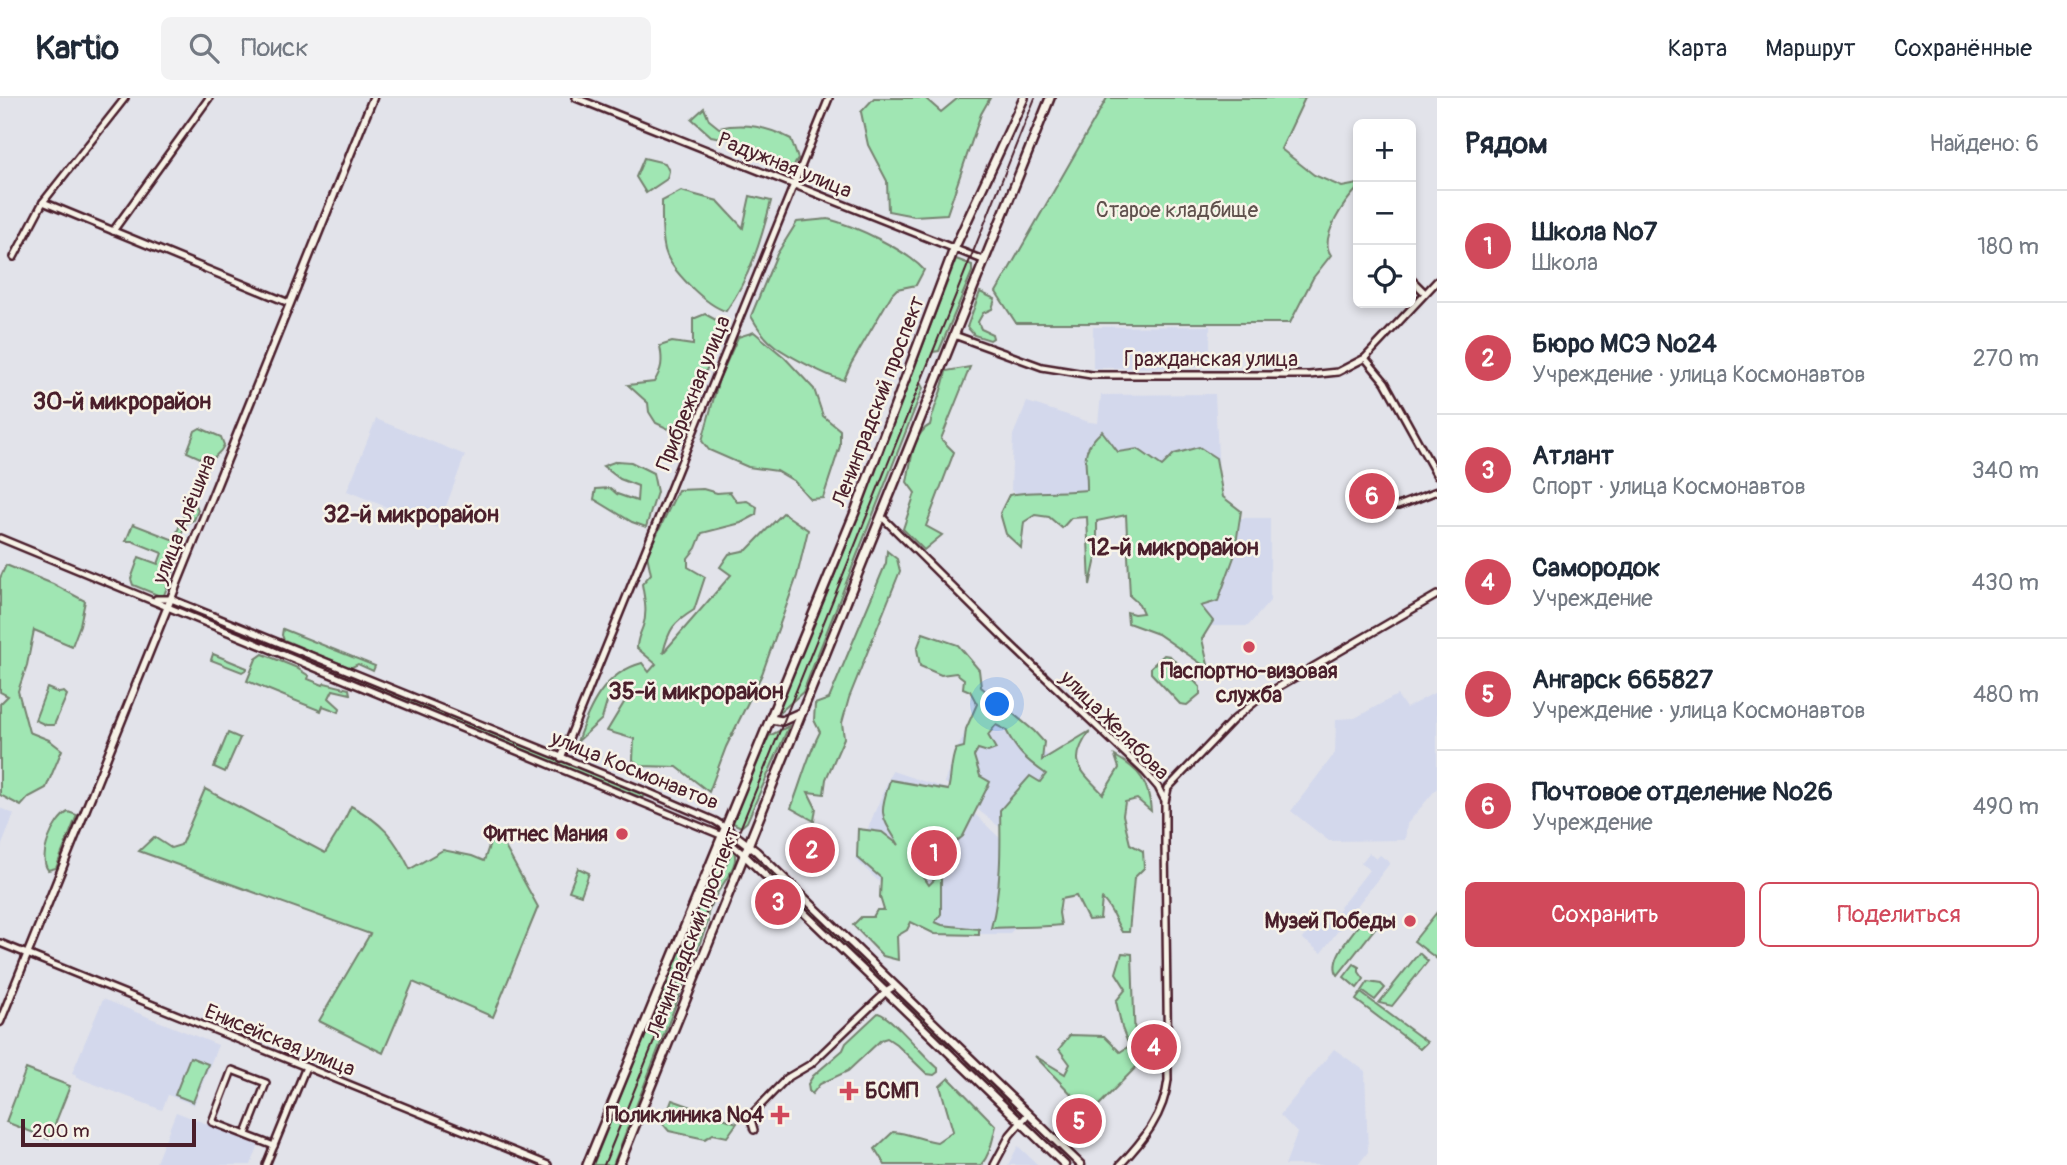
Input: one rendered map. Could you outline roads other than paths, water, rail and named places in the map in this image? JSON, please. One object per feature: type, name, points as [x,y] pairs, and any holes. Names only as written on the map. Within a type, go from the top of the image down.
[{"type":"main road","name":"Ленинградский проспект","points":[[587,1165],[860,500],[954,249],[1024,98]]},
{"type":"main road","name":"Ленинградский проспект","points":[[619,1165],[1050,98]]},
{"type":"main road","points":[[771,719],[782,722],[803,712]]},
{"type":"street","points":[[14,257],[43,202],[125,98]]},
{"type":"street","points":[[113,231],[209,98]]},
{"type":"street","name":"улица Алёшина","points":[[0,1022],[373,98]]},
{"type":"street","name":"Радужная улица","points":[[576,98],[983,260]]},
{"type":"street","name":"Прибрежная улица","points":[[561,758],[829,98]]},
{"type":"street","points":[[43,202],[289,303]]},
{"type":"street","name":"Гражданская улица","points":[[954,335],[1042,368],[1091,375],[1338,372],[1365,358],[1437,281]]},
{"type":"street","points":[[1416,284],[1425,293]]},
{"type":"street","points":[[1365,358],[1385,382],[1437,476]]},
{"type":"street","points":[[1360,507],[1398,506],[1437,491]]},
{"type":"street","name":"улица Желябова","points":[[881,516],[1151,778],[1160,789],[1164,802]]},
{"type":"street","name":"улица Космонавтов","points":[[0,538],[747,843],[1081,1165]]},
{"type":"street","name":"улица Желябова","points":[[1164,802],[1172,782],[1232,721],[1261,697],[1437,595]]},
{"type":"street","name":"улица Космонавтов","points":[[153,599],[171,599],[715,821],[743,853],[1065,1165]]},
{"type":"street","points":[[268,649],[272,640]]},
{"type":"street","points":[[1151,778],[1163,786],[1172,782]]},
{"type":"street","points":[[646,803],[650,793]]},
{"type":"street","points":[[1120,1165],[1140,1143],[1167,1095],[1164,802]]},
{"type":"street","name":"Енисейская улица","points":[[0,943],[548,1165]]},
{"type":"street","points":[[754,1130],[750,1116],[760,1105],[787,1079],[811,1064],[895,986]]},
{"type":"street","points":[[266,1165],[306,1067]]},
{"type":"street","points":[[246,1134],[266,1083],[232,1070],[212,1122],[274,1146]]},
{"type":"street","points":[[994,1165],[1010,1135],[1028,1114]]},
{"type":"tram line","points":[[604,1165],[1035,98]]},
{"type":"place","name":"Почтовое отделение №26","points":[[1372,496]]},
{"type":"place","name":"Паспортно-визовая служба","points":[[1249,647]]},
{"type":"place","name":"Фитнес Мания","points":[[622,834]]},
{"type":"place","name":"Бюро МСЭ №24","points":[[812,850]]},
{"type":"place","name":"Школа №7","points":[[934,853]]},
{"type":"place","name":"Атлант","points":[[778,902]]},
{"type":"place","name":"Музей Победы","points":[[1410,921]]},
{"type":"place","name":"Самородок","points":[[1154,1047]]},
{"type":"place","name":"БСМП","points":[[849,1091]]},
{"type":"place","name":"Поликлиника №4","points":[[780,1115]]},
{"type":"place","name":"Ангарск 665827","points":[[1079,1121]]},
{"type":"district","name":"30-й микрорайон","points":[[122,401]]},
{"type":"district","name":"32-й микрорайон","points":[[411,514]]},
{"type":"district","name":"12-й микрорайон","points":[[1173,547]]},
{"type":"district","name":"35-й микрорайон","points":[[696,691]]},
{"type":"park label","name":"Старое кладбище","points":[[1177,210]]}]
